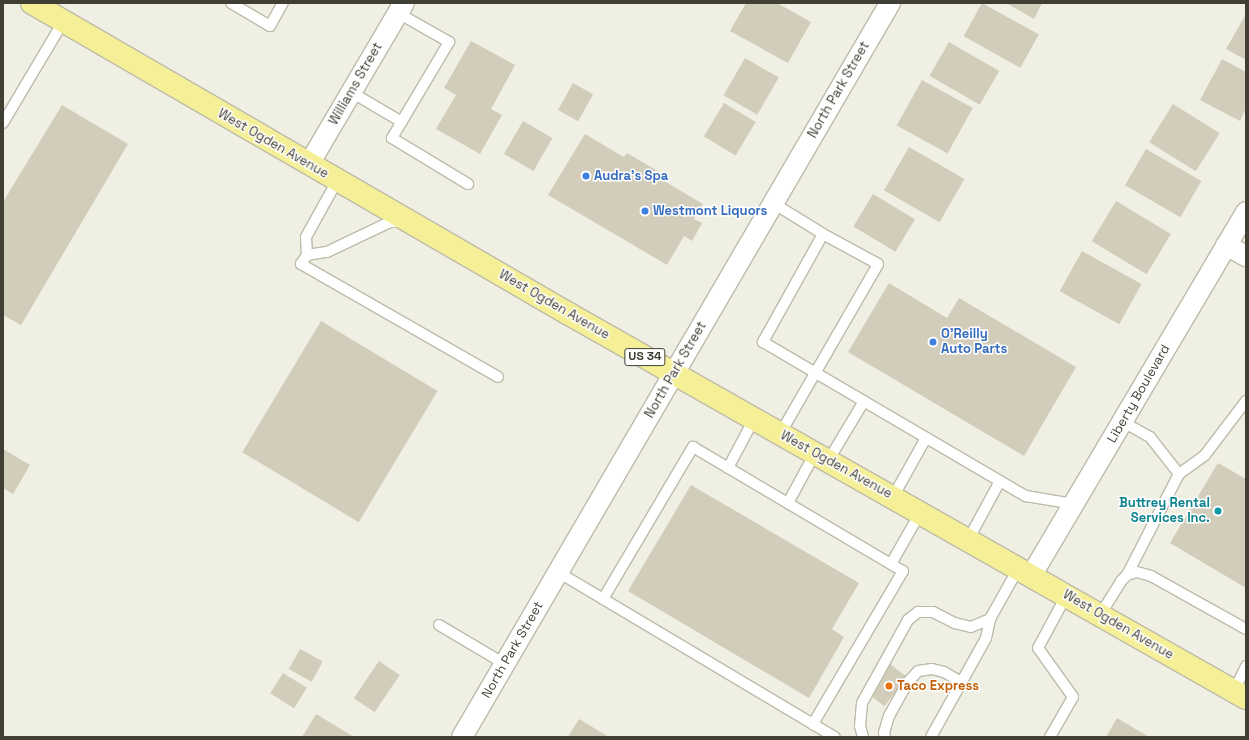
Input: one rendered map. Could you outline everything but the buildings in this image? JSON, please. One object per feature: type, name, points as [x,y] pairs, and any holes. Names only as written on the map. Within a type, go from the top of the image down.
[{"type":"main road","name":"West Ogden Avenue","points":[[32,3],[337,181],[674,374],[1240,694]]},
{"type":"street","name":"North Park Street","points":[[462,737],[890,3]]},
{"type":"street","name":"Williams Street","points":[[309,164],[401,8]]},
{"type":"street","name":"Liberty Boulevard","points":[[1025,572],[1074,504],[1246,212]]},
{"type":"street","points":[[1226,245],[1246,256]]},
{"type":"lane","points":[[231,3],[270,26],[283,3]]},
{"type":"lane","points":[[401,8],[449,42],[392,138],[468,184]]},
{"type":"lane","points":[[3,123],[6,109],[63,22]]},
{"type":"lane","points":[[351,92],[402,122]]},
{"type":"lane","points":[[337,181],[306,238],[307,255],[301,264],[498,377]]},
{"type":"lane","points":[[773,203],[878,264],[780,434]]},
{"type":"lane","points":[[307,255],[327,252],[390,222],[410,222]]},
{"type":"lane","points":[[824,234],[762,342],[1026,496],[1074,504]]},
{"type":"lane","points":[[788,503],[864,401]]},
{"type":"lane","points":[[1100,615],[1127,575],[1179,474],[1205,455],[1246,401]]},
{"type":"lane","points":[[728,468],[754,419]]},
{"type":"lane","points":[[1123,422],[1150,438],[1179,474]]},
{"type":"lane","points":[[893,497],[926,438]]},
{"type":"lane","points":[[603,599],[693,447],[903,571],[813,724]]},
{"type":"lane","points":[[968,540],[1000,481]]},
{"type":"lane","points":[[891,564],[920,513]]},
{"type":"lane","points":[[558,572],[835,737]]},
{"type":"lane","points":[[931,737],[986,638],[990,619],[1025,572]]},
{"type":"lane","points":[[1127,575],[1138,572],[1151,576],[1246,629]]},
{"type":"lane","points":[[1050,737],[1073,697],[1038,648],[1066,596]]},
{"type":"lane","points":[[863,737],[860,726],[862,703],[908,620],[918,612],[933,612],[955,623],[971,627],[990,619]]},
{"type":"lane","points":[[439,625],[505,664]]},
{"type":"lane","points":[[1240,694],[1246,666]]},
{"type":"lane","points":[[885,737],[884,733],[889,716],[907,683],[918,671],[932,669],[944,672],[961,682]]},
{"type":"place","name":"Audra's Spa","points":[[586,176]]},
{"type":"place","name":"Westmont Liquors","points":[[645,211]]},
{"type":"place","name":"O'Reilly Auto Parts","points":[[933,342]]},
{"type":"place","name":"Buttrey Rental Services Inc.","points":[[1218,511]]},
{"type":"place","name":"Taco Express","points":[[889,686]]}]
